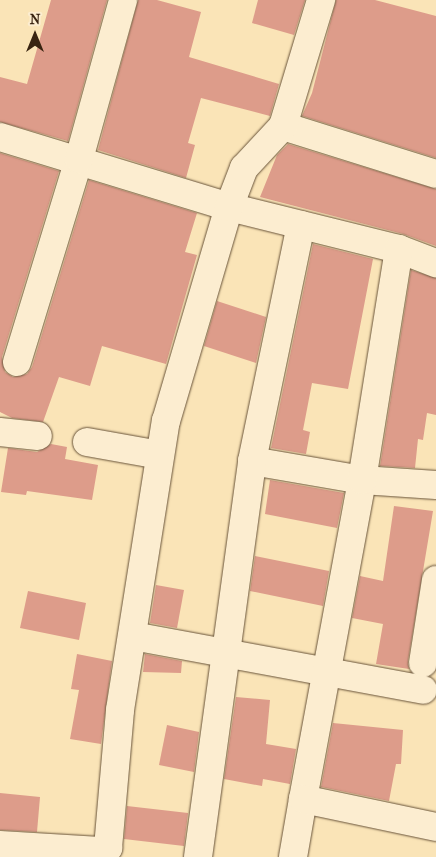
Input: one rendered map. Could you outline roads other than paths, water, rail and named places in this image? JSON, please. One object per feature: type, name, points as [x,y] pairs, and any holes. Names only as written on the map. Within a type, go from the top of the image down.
[{"type":"street","points":[[17,362],[79,159],[122,0]]},
{"type":"street","points":[[0,845],[100,852],[108,848],[120,710],[166,422],[228,207],[244,168],[283,126],[321,0]]},
{"type":"street","points":[[283,126],[436,174]]},
{"type":"street","points":[[0,137],[79,159],[228,207],[399,249],[436,262]]},
{"type":"street","points":[[198,857],[228,655],[252,462],[301,225]]},
{"type":"street","points":[[293,857],[362,480],[399,249]]},
{"type":"street","points":[[0,432],[38,436]]},
{"type":"street","points":[[88,442],[160,455]]},
{"type":"street","points":[[252,462],[362,480],[436,486]]},
{"type":"street","points":[[423,663],[436,580]]},
{"type":"street","points":[[133,636],[423,690]]},
{"type":"street","points":[[303,800],[436,827]]}]
